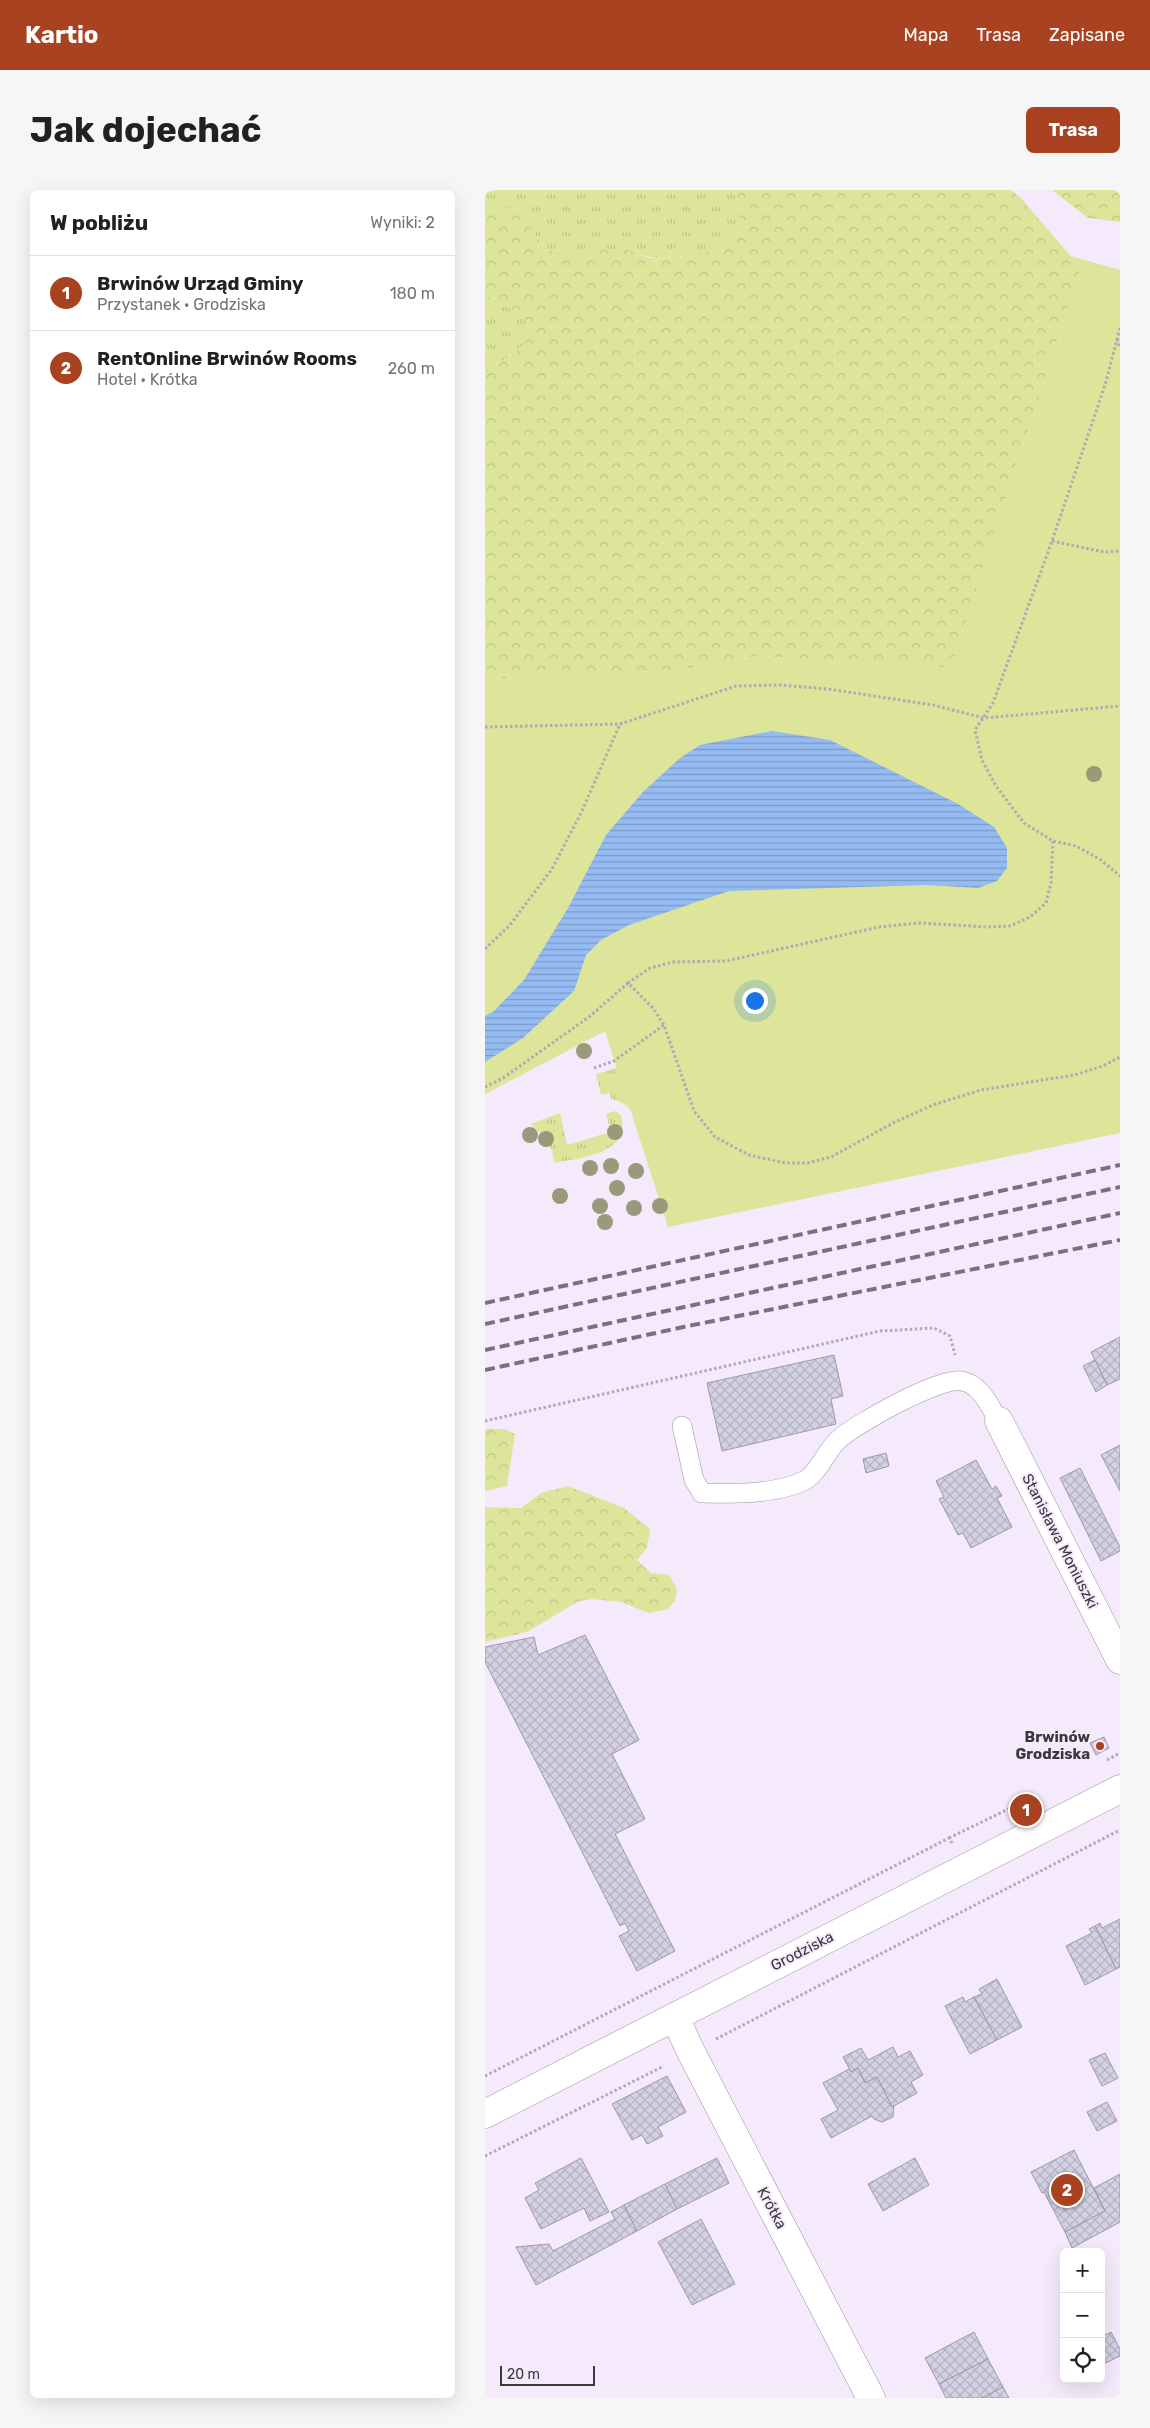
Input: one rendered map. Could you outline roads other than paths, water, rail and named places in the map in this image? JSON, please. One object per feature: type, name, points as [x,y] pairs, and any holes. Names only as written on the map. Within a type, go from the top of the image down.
[{"type":"street","name":"Stanisława Moniuszki","points":[[999,1421],[1120,1660]]},
{"type":"street","name":"Grodziska","points":[[485,2114],[1120,1789]]},
{"type":"street","name":"Krótka","points":[[675,2017],[691,2052],[871,2398]]},
{"type":"lane","points":[[682,1426],[694,1480],[702,1493],[765,1491],[798,1483],[808,1478],[826,1453],[852,1429],[914,1395],[943,1384],[961,1380],[978,1388],[999,1421]]},
{"type":"water","points":[[772,731],[830,740],[958,804],[994,827],[1007,848],[1007,868],[997,881],[978,888],[927,885],[729,891],[629,925],[601,940],[586,955],[574,991],[523,1038],[485,1062],[485,1016],[493,1012],[524,980],[568,908],[606,835],[643,792],[680,758],[700,745]]},
{"type":"railway","points":[[485,1303],[1120,1165]]},
{"type":"railway","points":[[485,1324],[1120,1187]]},
{"type":"railway","points":[[485,1350],[1120,1213]]},
{"type":"railway","points":[[485,1370],[688,1326],[1120,1240]]},
{"type":"place","name":"Brwinów Grodziska","points":[[1100,1746]]},
{"type":"place","name":"Brwinów Urząd Gminy","points":[[1026,1810]]},
{"type":"place","name":"RentOnline Brwinów Rooms","points":[[1067,2190]]}]
